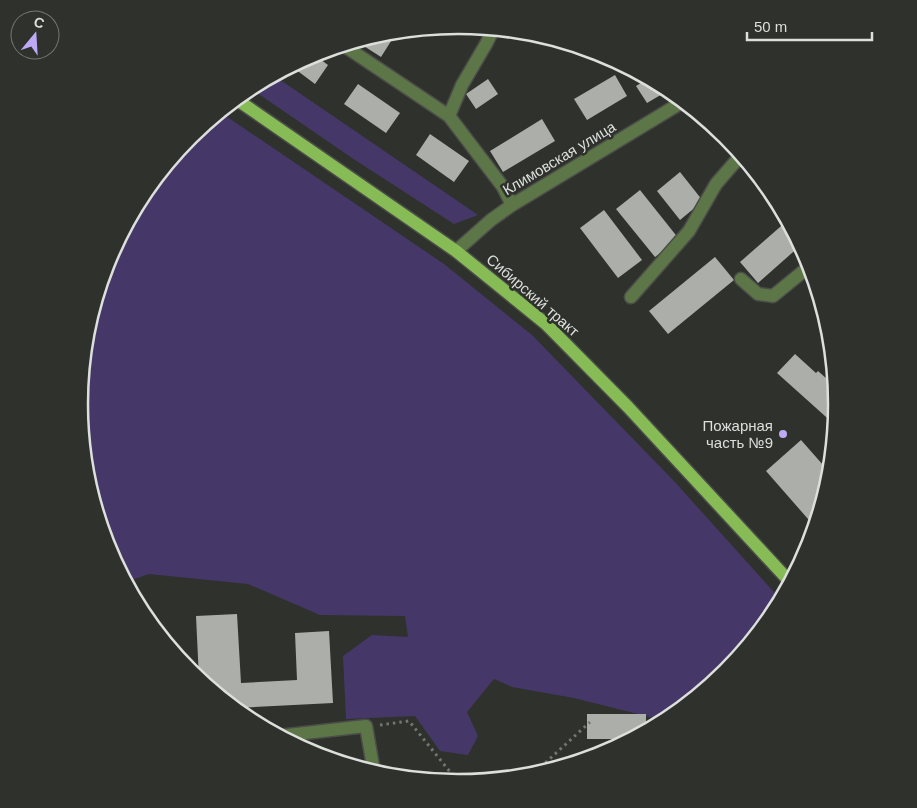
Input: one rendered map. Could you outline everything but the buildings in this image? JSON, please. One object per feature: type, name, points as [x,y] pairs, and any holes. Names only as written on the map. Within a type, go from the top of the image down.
[{"type":"main road","name":"Сибирский тракт","points":[[242,103],[456,251],[546,324],[628,407],[786,577]]},
{"type":"street","points":[[449,116],[462,85],[490,36]]},
{"type":"street","points":[[350,50],[449,116],[503,187],[512,205]]},
{"type":"street","name":"Климовская улица","points":[[456,251],[491,220],[512,205],[677,105]]},
{"type":"street","points":[[631,297],[689,231],[716,184],[737,160]]},
{"type":"street","points":[[741,280],[758,294],[773,296],[804,271]]},
{"type":"street","points":[[292,735],[366,726],[373,764]]},
{"type":"path","points":[[366,726],[409,721],[452,774]]},
{"type":"path","points":[[545,764],[590,722]]},
{"type":"shaded area","points":[[280,80],[478,215],[454,224],[352,158],[257,93]]},
{"type":"shaded area","points":[[226,116],[444,264],[532,335],[674,481],[776,594],[752,629],[720,666],[684,698],[655,718],[574,698],[512,687],[494,679],[467,712],[478,736],[468,755],[440,751],[415,716],[346,719],[343,656],[372,635],[408,637],[405,616],[320,615],[248,584],[149,574],[133,580],[126,568],[108,523],[95,476],[91,452],[88,404],[91,356],[95,332],[116,262],[138,219],[151,198],[180,160]]},
{"type":"place","name":"Пожарная часть №9","points":[[783,434]]}]
